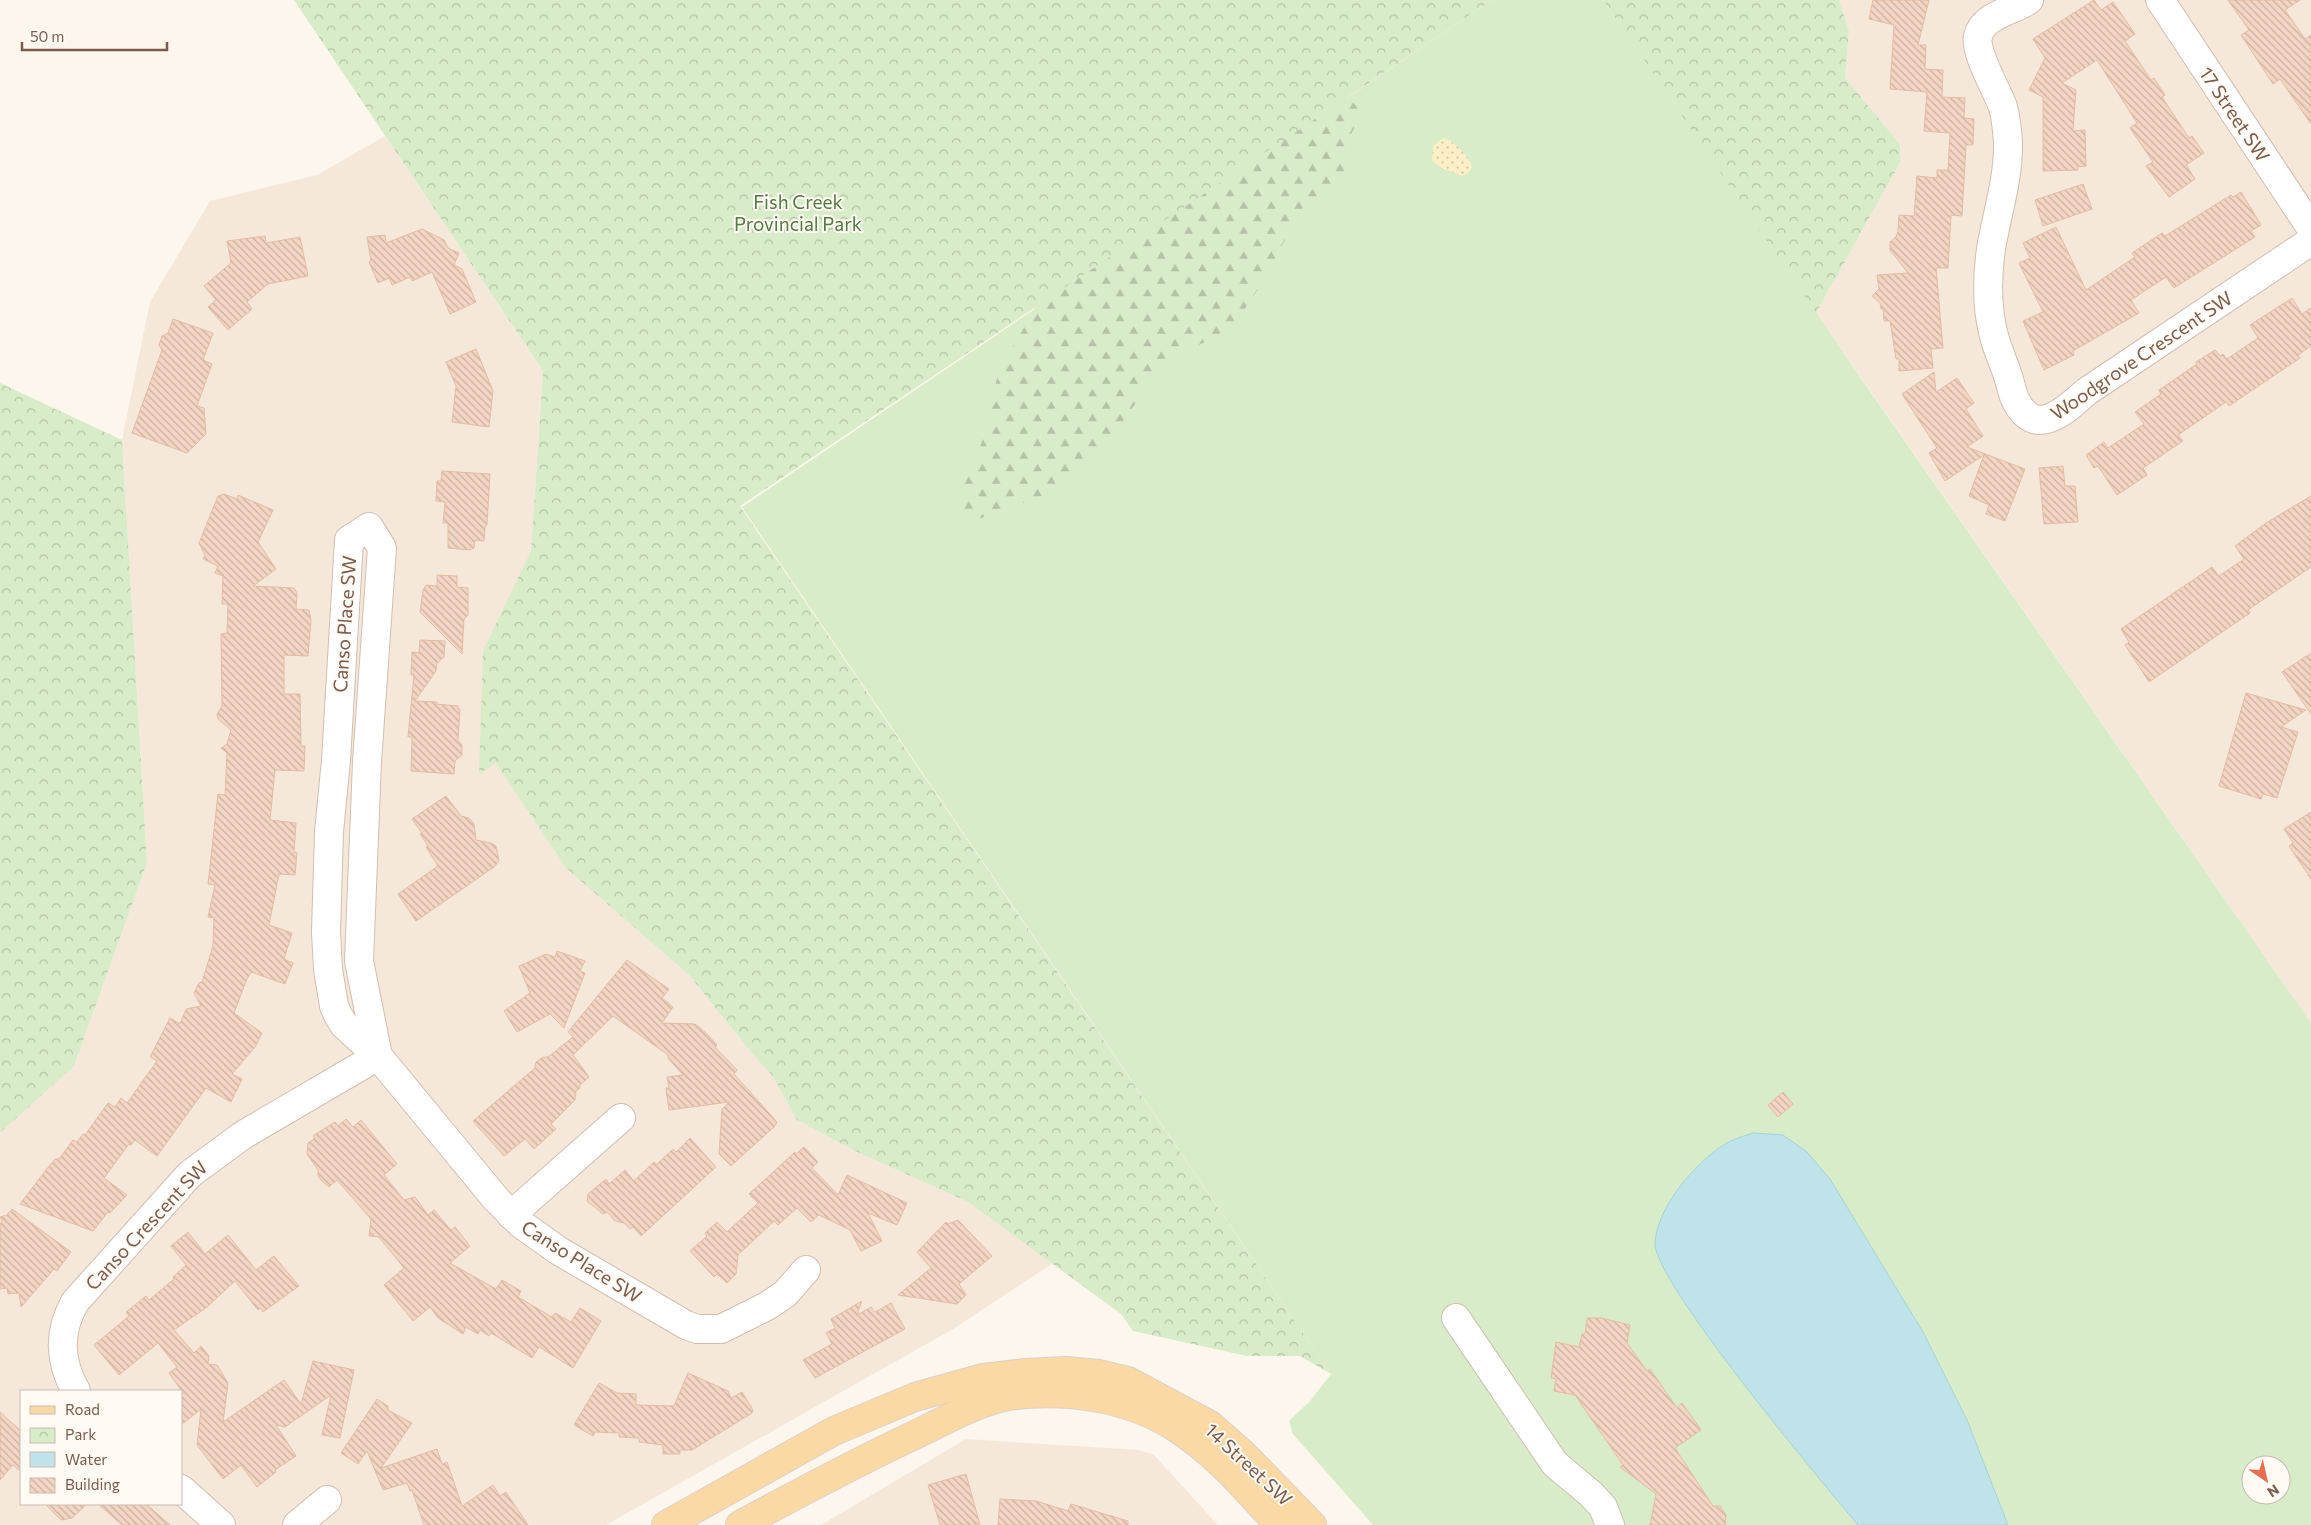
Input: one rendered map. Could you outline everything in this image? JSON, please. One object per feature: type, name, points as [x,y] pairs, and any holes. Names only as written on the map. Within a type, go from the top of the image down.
[{"type":"main road","points":[[666,1525],[834,1431],[915,1397],[983,1378],[1066,1371],[1099,1374],[1123,1392]]},
{"type":"main road","points":[[740,1525],[856,1462],[970,1409],[1014,1395],[1123,1392]]},
{"type":"main road","name":"14 Street SW","points":[[1123,1392],[1146,1412],[1192,1439],[1232,1474],[1279,1525]]},
{"type":"main road","name":"14 Street SW","points":[[1123,1392],[1210,1424],[1244,1455],[1312,1525]]},
{"type":"street","name":"Woodgrove Crescent SW","points":[[2029,0],[1991,18],[1983,26],[1977,37],[1978,52],[1992,80],[2003,109],[2008,141],[2005,189],[1991,251],[1988,293],[1993,336],[2015,400],[2023,412],[2039,421],[2056,417],[2086,392],[2311,241]]},
{"type":"street","name":"17 Street SW","points":[[2160,0],[2311,228]]},
{"type":"street","name":"Canso Place SW","points":[[378,1056],[359,961],[367,762],[382,548],[369,527],[350,540],[336,760],[329,832],[326,932],[328,969],[334,1006],[344,1025],[378,1056],[511,1215],[559,1251],[686,1325],[697,1329],[721,1329],[767,1306],[785,1294],[806,1270]]},
{"type":"street","points":[[336,760],[367,762]]},
{"type":"street","name":"Canso Crescent SW","points":[[75,1390],[67,1376],[62,1356],[62,1335],[67,1316],[75,1302],[172,1193],[190,1174],[225,1146],[378,1056]]},
{"type":"street","points":[[511,1215],[621,1118]]},
{"type":"street","points":[[1456,1318],[1555,1464],[1591,1494],[1603,1508],[1610,1525]]},
{"type":"street","points":[[182,1490],[221,1525]]},
{"type":"street","points":[[298,1525],[327,1500]]},
{"type":"shaded area","points":[[1839,0],[2311,0],[2311,1023],[1816,313],[1901,161],[1900,144],[1845,78],[1849,31]]},
{"type":"shaded area","points":[[385,136],[543,371],[531,551],[480,773],[496,762],[566,868],[689,975],[754,1056],[772,1075],[797,1120],[853,1150],[968,1202],[1053,1263],[953,1329],[606,1525],[0,1525],[0,1133],[74,1066],[147,863],[122,440],[150,302],[210,201],[317,175]]},
{"type":"shaded area","points":[[966,1439],[1139,1450],[1154,1455],[1218,1525],[821,1525]]},
{"type":"green space","name":"Fish Creek Provincial Park","points":[[294,0],[1492,0],[740,506],[1331,1374],[1300,1356],[1247,1356],[1133,1331],[1121,1314],[968,1202],[853,1150],[797,1120],[772,1075],[754,1056],[689,975],[566,868],[496,763],[479,774],[483,651],[531,551],[543,371]]},
{"type":"green space","points":[[1492,0],[1603,0],[1867,387],[2311,1023],[2311,1525],[1373,1525],[1293,1434],[1289,1421],[1310,1401],[1331,1374],[742,507]]},
{"type":"green space","points":[[1603,0],[1839,0],[1849,31],[1845,78],[1900,144],[1901,161],[1816,313]]},
{"type":"green space","points":[[1344,95],[1353,102],[1359,114],[1346,147],[1344,171],[1341,180],[1326,198],[1301,218],[1291,230],[1242,313],[1218,335],[1186,352],[1170,365],[1141,396],[1094,460],[1071,483],[1024,503],[965,524],[957,510],[958,500],[982,442],[999,370],[1031,316],[1038,300]]},
{"type":"green space","points":[[0,383],[122,440],[147,863],[74,1066],[0,1133]]},
{"type":"sand","points":[[1443,138],[1452,142],[1465,154],[1472,168],[1468,173],[1462,176],[1440,167],[1432,161],[1433,146]]},
{"type":"water","points":[[1753,1133],[1783,1135],[1807,1152],[1830,1179],[1923,1332],[1967,1420],[2008,1525],[1858,1525],[1743,1384],[1681,1298],[1662,1264],[1655,1243],[1657,1229],[1663,1215],[1680,1187],[1702,1162],[1725,1144]]},
{"type":"building","points":[[1873,0],[1929,0],[1918,45],[1926,45],[1925,69],[1943,70],[1942,97],[1965,98],[1964,118],[1974,119],[1973,145],[1966,145],[1962,216],[1951,215],[1948,268],[1936,268],[1943,348],[1931,349],[1933,368],[1899,371],[1899,359],[1896,359],[1890,321],[1884,321],[1883,308],[1881,309],[1880,303],[1872,296],[1879,289],[1877,275],[1908,273],[1890,250],[1890,242],[1896,237],[1898,231],[1899,215],[1914,216],[1917,176],[1937,178],[1937,170],[1948,170],[1950,133],[1924,131],[1927,92],[1890,89],[1894,25],[1869,19]]},
{"type":"building","points":[[2094,0],[2101,10],[2113,2],[2135,34],[2125,41],[2151,80],[2154,78],[2165,95],[2162,97],[2189,138],[2192,136],[2204,153],[2186,165],[2195,179],[2169,197],[2146,166],[2153,162],[2130,128],[2137,123],[2097,60],[2062,83],[2076,90],[2073,131],[2085,130],[2086,166],[2077,167],[2078,170],[2043,171],[2043,97],[2029,90],[2045,58],[2033,39]]},
{"type":"building","points":[[2228,0],[2300,0],[2285,10],[2305,39],[2311,35],[2311,124],[2280,79],[2273,84],[2241,35],[2249,30]]},
{"type":"building","points":[[2083,184],[2092,209],[2043,226],[2035,200]]},
{"type":"building","points":[[2241,192],[2261,225],[2251,231],[2255,237],[2174,288],[2166,277],[2131,300],[2139,313],[2073,351],[2074,355],[2044,370],[2023,321],[2043,312],[2019,263],[2030,258],[2023,243],[2056,227],[2086,290],[2135,257],[2132,253],[2162,233],[2165,236],[2231,195],[2233,197]]},
{"type":"building","points":[[422,229],[444,240],[448,248],[459,253],[454,265],[462,269],[476,302],[450,314],[432,272],[412,281],[410,277],[392,285],[389,278],[378,283],[369,262],[371,261],[367,237],[385,235],[386,243]]},
{"type":"building","points":[[265,236],[266,243],[300,237],[308,276],[268,284],[247,302],[252,309],[228,330],[208,307],[216,300],[204,286],[231,263],[227,241]]},
{"type":"building","points":[[2292,298],[2302,314],[2311,308],[2311,346],[2298,355],[2300,358],[2229,406],[2226,402],[2178,435],[2183,441],[2143,468],[2147,475],[2117,495],[2098,466],[2094,468],[2086,455],[2104,442],[2108,448],[2144,424],[2135,412],[2161,394],[2159,390],[2197,364],[2196,362],[2215,350],[2220,356],[2223,354],[2227,359],[2258,338],[2250,325]]},
{"type":"building","points":[[173,319],[213,333],[203,360],[212,364],[197,406],[204,408],[206,434],[187,453],[132,433],[162,350],[159,345],[162,336],[168,333]]},
{"type":"building","points":[[476,349],[493,391],[489,427],[452,422],[456,386],[446,362]]},
{"type":"building","points":[[1934,372],[1936,392],[1957,378],[1974,403],[1966,409],[1983,436],[1967,447],[2025,469],[2005,521],[1986,514],[1989,505],[1969,496],[1984,455],[1945,481],[1929,453],[1937,448],[1902,394]]},
{"type":"building","points":[[2063,466],[2065,486],[2075,486],[2078,522],[2044,524],[2039,468]]},
{"type":"building","points":[[442,471],[490,474],[487,525],[485,527],[484,541],[475,540],[474,548],[470,550],[448,548],[448,523],[443,523],[445,502],[436,501],[437,481],[441,481]]},
{"type":"building","points":[[224,494],[237,499],[238,495],[273,510],[258,542],[276,569],[253,586],[294,588],[297,593],[296,609],[309,610],[311,620],[308,656],[284,655],[284,694],[300,694],[301,746],[305,746],[304,771],[275,770],[270,820],[296,823],[294,852],[297,853],[295,875],[279,874],[269,925],[292,933],[284,959],[293,963],[285,984],[251,972],[246,981],[234,1013],[262,1033],[255,1047],[232,1074],[242,1079],[231,1102],[206,1088],[157,1156],[135,1140],[131,1145],[129,1144],[104,1178],[127,1195],[110,1213],[108,1212],[93,1231],[20,1204],[55,1159],[59,1159],[73,1140],[77,1142],[83,1134],[85,1135],[108,1103],[115,1107],[121,1098],[127,1103],[157,1061],[150,1057],[170,1018],[180,1024],[186,1009],[201,1006],[194,993],[199,983],[202,982],[213,946],[214,918],[208,917],[215,885],[208,884],[218,794],[225,795],[227,753],[221,748],[227,744],[231,730],[218,719],[217,714],[222,706],[221,634],[227,633],[228,604],[222,604],[223,576],[215,573],[218,566],[203,559],[205,555],[199,543],[218,496]]},
{"type":"building","points":[[2311,496],[2311,567],[2248,610],[2250,613],[2149,682],[2125,645],[2129,642],[2121,629],[2212,567],[2219,576],[2244,559],[2235,546],[2266,523]]},
{"type":"building","points":[[437,575],[457,576],[457,587],[468,588],[468,615],[464,619],[462,654],[420,612],[423,590],[426,585],[437,586]]},
{"type":"building","points":[[420,640],[445,641],[444,657],[437,663],[436,671],[415,701],[437,702],[436,704],[458,706],[458,709],[460,709],[458,740],[462,745],[462,755],[455,761],[454,774],[411,771],[412,737],[408,737],[414,675],[411,675],[412,652],[419,653]]},
{"type":"building","points":[[2311,653],[2311,714],[2282,672]]},
{"type":"building","points":[[2246,693],[2306,710],[2281,727],[2298,732],[2277,798],[2263,794],[2261,799],[2219,786]]},
{"type":"building","points":[[446,796],[461,816],[469,818],[474,824],[476,840],[496,846],[499,861],[494,867],[416,921],[398,894],[438,866],[426,847],[428,846],[420,834],[422,833],[412,819]]},
{"type":"building","points":[[2311,812],[2311,879],[2289,846],[2293,843],[2284,829]]},
{"type":"building","points":[[557,951],[585,961],[580,971],[585,973],[564,1028],[550,1014],[517,1032],[504,1011],[530,993],[519,966],[546,954],[555,957]]},
{"type":"building","points":[[627,960],[669,989],[662,998],[673,1007],[662,1023],[695,1024],[706,1033],[717,1045],[715,1047],[737,1070],[734,1074],[777,1122],[775,1126],[731,1166],[719,1154],[722,1109],[729,1102],[669,1110],[666,1088],[669,1088],[667,1077],[683,1075],[668,1058],[668,1055],[613,1016],[573,1055],[589,1077],[579,1086],[580,1088],[576,1091],[575,1100],[551,1124],[556,1129],[534,1149],[525,1139],[504,1156],[473,1121],[535,1068],[536,1062],[543,1057],[548,1057],[573,1037],[568,1032]]},
{"type":"building","points":[[1783,1092],[1793,1104],[1778,1117],[1768,1105]]},
{"type":"building","points":[[346,1119],[353,1127],[361,1120],[397,1164],[384,1175],[404,1200],[415,1197],[428,1215],[434,1210],[451,1230],[455,1227],[470,1246],[450,1263],[496,1289],[502,1280],[521,1291],[518,1297],[552,1317],[555,1313],[571,1322],[580,1308],[601,1321],[573,1368],[539,1347],[532,1358],[491,1333],[489,1336],[480,1330],[478,1334],[466,1327],[463,1334],[438,1318],[430,1307],[413,1321],[384,1285],[404,1268],[379,1237],[369,1236],[371,1219],[337,1180],[329,1187],[322,1181],[318,1176],[318,1170],[307,1154],[308,1143],[314,1139],[314,1135],[335,1122],[338,1126]]},
{"type":"building","points":[[690,1138],[716,1167],[641,1236],[633,1227],[630,1229],[624,1223],[615,1221],[607,1212],[603,1214],[587,1201],[588,1194],[606,1179],[609,1184],[625,1170],[634,1181],[654,1162],[656,1165],[673,1149],[676,1152]]},
{"type":"building","points":[[804,1147],[818,1162],[812,1168],[838,1195],[847,1175],[907,1203],[897,1225],[868,1213],[882,1241],[861,1251],[850,1230],[819,1215],[811,1222],[797,1208],[778,1225],[774,1221],[738,1255],[736,1274],[727,1283],[717,1274],[714,1277],[690,1251],[707,1236],[705,1233],[717,1222],[727,1232],[758,1203],[749,1194],[795,1152],[796,1154]]},
{"type":"building","points":[[12,1209],[71,1252],[57,1271],[54,1269],[21,1307],[19,1293],[8,1294],[7,1288],[0,1289],[0,1224],[2,1221],[0,1217],[7,1215]]},
{"type":"building","points":[[958,1220],[992,1256],[959,1284],[966,1295],[957,1304],[898,1295],[931,1268],[917,1252],[946,1222],[948,1224]]},
{"type":"building","points":[[188,1232],[205,1254],[228,1235],[256,1270],[274,1256],[299,1286],[263,1312],[260,1308],[258,1310],[235,1281],[207,1307],[174,1330],[194,1353],[201,1346],[209,1356],[208,1364],[217,1365],[228,1383],[223,1422],[284,1380],[301,1404],[313,1361],[354,1370],[340,1438],[322,1435],[331,1395],[285,1427],[276,1425],[296,1456],[275,1470],[276,1472],[257,1487],[241,1465],[223,1479],[197,1445],[201,1409],[182,1424],[182,1390],[169,1373],[177,1367],[158,1343],[119,1375],[94,1345],[129,1316],[126,1312],[146,1296],[149,1300],[174,1279],[173,1277],[186,1265],[171,1246]]},
{"type":"building","points":[[862,1301],[858,1311],[859,1314],[871,1307],[875,1312],[891,1303],[905,1329],[815,1378],[803,1360],[832,1344],[826,1333],[835,1328],[831,1319]]},
{"type":"building","points":[[1587,1318],[1601,1318],[1630,1325],[1627,1343],[1647,1371],[1650,1369],[1677,1408],[1682,1403],[1701,1430],[1675,1448],[1713,1506],[1720,1506],[1726,1515],[1725,1525],[1650,1525],[1656,1494],[1620,1467],[1623,1465],[1575,1395],[1554,1391],[1556,1379],[1551,1378],[1556,1342],[1579,1347],[1582,1334],[1585,1334]]},
{"type":"building","points":[[688,1373],[728,1391],[731,1398],[742,1392],[753,1410],[752,1413],[692,1450],[680,1450],[680,1454],[663,1454],[663,1445],[639,1442],[639,1438],[619,1437],[619,1433],[595,1432],[593,1436],[574,1425],[599,1383],[617,1393],[636,1394],[636,1405],[674,1406]]},
{"type":"building","points":[[377,1399],[388,1406],[388,1410],[412,1423],[381,1468],[437,1449],[442,1464],[447,1462],[462,1506],[493,1485],[500,1496],[506,1492],[528,1525],[424,1525],[412,1490],[410,1491],[407,1483],[383,1490],[367,1451],[358,1464],[341,1453]]},
{"type":"building","points":[[0,1412],[20,1430],[20,1471],[13,1465],[0,1480]]},
{"type":"building","points":[[966,1474],[980,1525],[940,1525],[928,1485]]},
{"type":"building","points":[[1000,1499],[1036,1501],[1068,1511],[1071,1504],[1128,1521],[1128,1525],[998,1525]]},
{"type":"building","points":[[46,1505],[86,1505],[72,1518],[61,1520]]},
{"type":"building","points":[[99,1505],[147,1505],[170,1525],[122,1525]]}]
